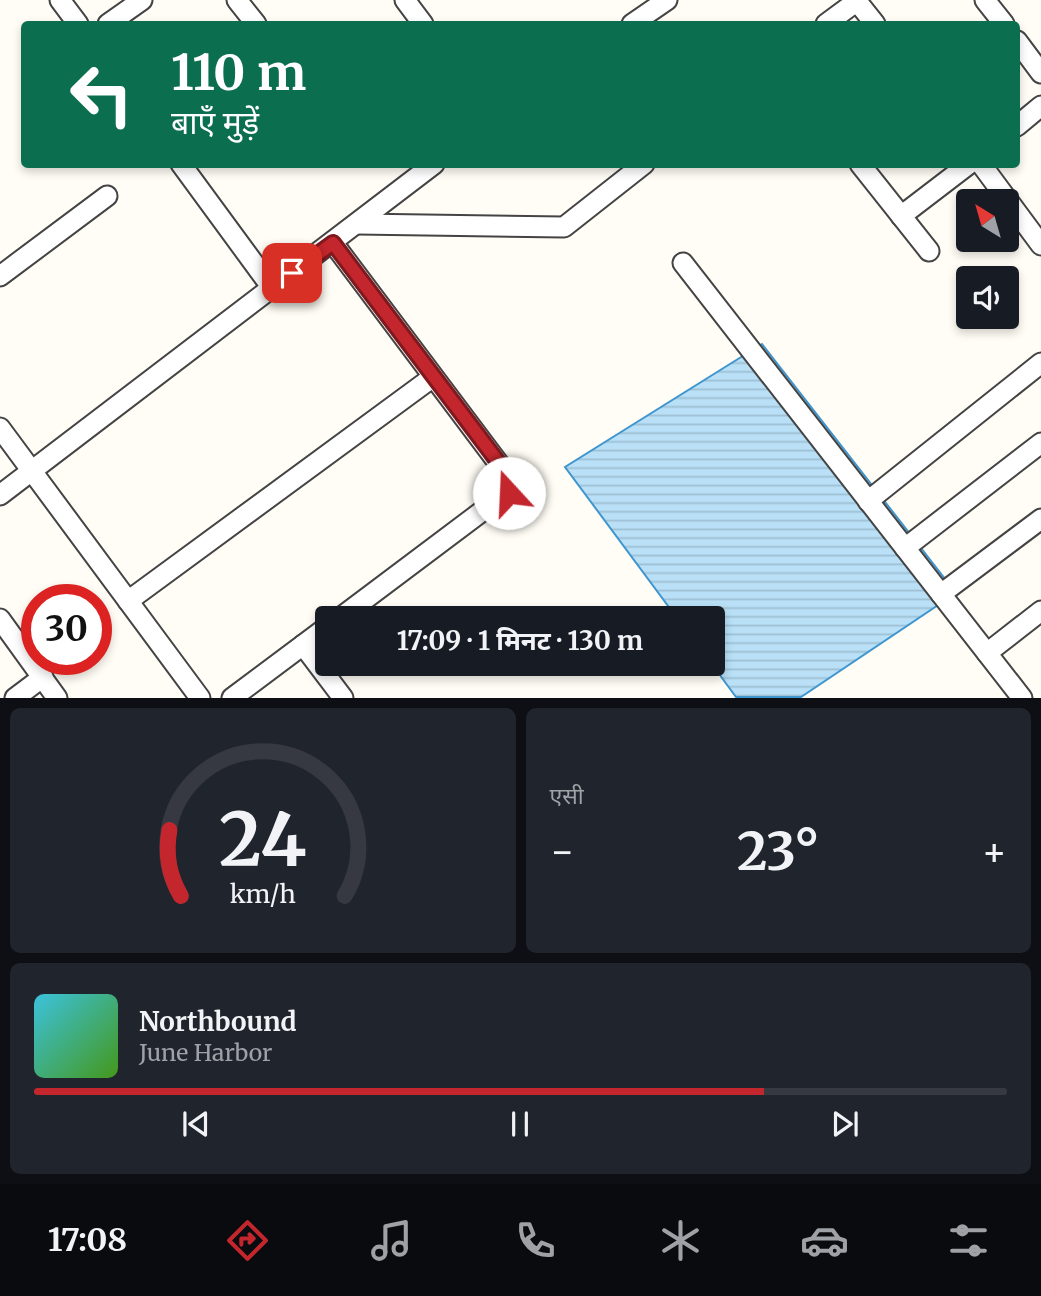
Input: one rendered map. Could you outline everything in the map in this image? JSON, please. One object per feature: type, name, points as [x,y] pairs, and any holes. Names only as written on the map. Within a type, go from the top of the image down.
[{"type":"street","points":[[60,0],[76,21]]},
{"type":"street","points":[[112,21],[142,0]]},
{"type":"street","points":[[237,0],[254,21]]},
{"type":"street","points":[[405,0],[421,21]]},
{"type":"street","points":[[636,21],[667,0]]},
{"type":"street","points":[[985,0],[1002,21]]},
{"type":"street","points":[[830,21],[857,1],[873,21]]},
{"type":"street","points":[[1020,45],[1041,73]]},
{"type":"street","points":[[1020,124],[1041,106]]},
{"type":"street","points":[[184,168],[272,288]]},
{"type":"street","points":[[357,224],[564,227],[640,168]]},
{"type":"street","points":[[863,168],[929,251]]},
{"type":"street","points":[[901,216],[964,168]]},
{"type":"street","points":[[984,168],[1041,245]]},
{"type":"street","points":[[0,495],[428,169]]},
{"type":"street","points":[[0,276],[107,196]]},
{"type":"street","points":[[333,243],[505,471],[513,488],[356,606]]},
{"type":"street","points":[[683,263],[1022,698]]},
{"type":"street","points":[[868,501],[1041,363]]},
{"type":"street","points":[[128,601],[433,377]]},
{"type":"street","points":[[0,428],[200,698]]},
{"type":"street","points":[[905,548],[1041,443]]},
{"type":"street","points":[[941,594],[1041,519]]},
{"type":"street","points":[[987,653],[1041,611]]},
{"type":"street","points":[[0,619],[57,698]]},
{"type":"street","points":[[232,698],[315,636]]},
{"type":"street","points":[[303,645],[343,698]]},
{"type":"street","points":[[15,698],[43,677]]},
{"type":"water","points":[[762,344],[956,593],[801,697],[736,697],[721,676],[725,676],[725,606],[668,606],[565,467]]},
{"type":"route","points":[[292,273],[333,243],[505,471],[513,488],[509,493]]}]
